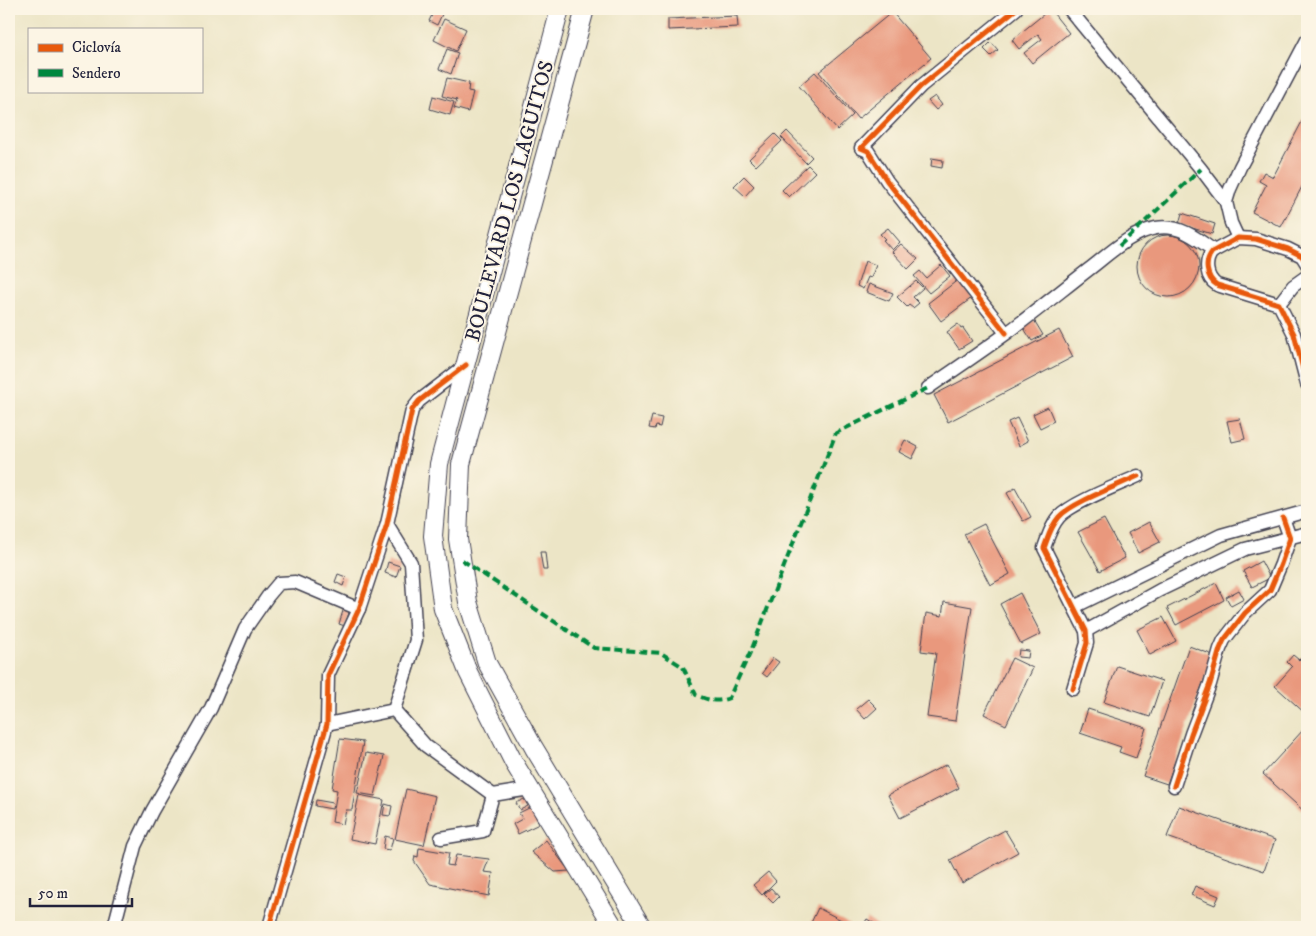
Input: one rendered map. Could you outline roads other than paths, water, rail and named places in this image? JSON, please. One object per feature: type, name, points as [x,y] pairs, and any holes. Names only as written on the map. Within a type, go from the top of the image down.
[{"type":"main road","points":[[560,9],[439,464],[433,536],[444,609],[468,672],[514,763],[614,927]]},
{"type":"main road","name":"BOULEVARD LOS LAGUITOS","points":[[585,9],[461,464],[458,539],[468,602],[487,663],[534,748],[642,927]]},
{"type":"street","points":[[1006,333],[887,181],[868,152],[861,148],[921,86],[1016,9]]},
{"type":"street","points":[[1069,9],[1226,202],[1231,223],[1238,238]]},
{"type":"street","points":[[1226,202],[1240,167],[1307,40]]},
{"type":"street","points":[[928,388],[1006,333],[1119,246],[1145,230],[1158,228],[1178,229],[1196,237],[1214,251]]},
{"type":"street","points":[[1307,264],[1302,256],[1288,249],[1256,239],[1238,238],[1214,251],[1209,256],[1207,272],[1212,282],[1279,304],[1294,334],[1307,384]]},
{"type":"street","points":[[1279,304],[1293,286],[1307,276]]},
{"type":"street","points":[[269,927],[327,724],[328,675],[359,609],[387,524],[412,410],[419,401],[466,365]]},
{"type":"street","points":[[1073,689],[1087,643],[1086,631],[1044,548],[1050,530],[1060,516],[1074,506],[1138,476]]},
{"type":"street","points":[[1074,606],[1221,535],[1307,511]]},
{"type":"street","points":[[1174,786],[1224,640],[1245,614],[1270,590],[1281,564],[1290,538],[1283,518]]},
{"type":"street","points":[[387,524],[411,563],[416,640],[394,710]]},
{"type":"street","points":[[1086,631],[1160,590],[1245,550],[1307,533]]},
{"type":"street","points":[[114,927],[135,846],[152,811],[211,708],[245,629],[268,596],[279,583],[295,582],[359,609]]},
{"type":"street","points":[[327,724],[394,710]]},
{"type":"street","points":[[394,710],[426,746],[493,795],[530,789]]},
{"type":"street","points":[[441,838],[483,831],[493,795]]}]
